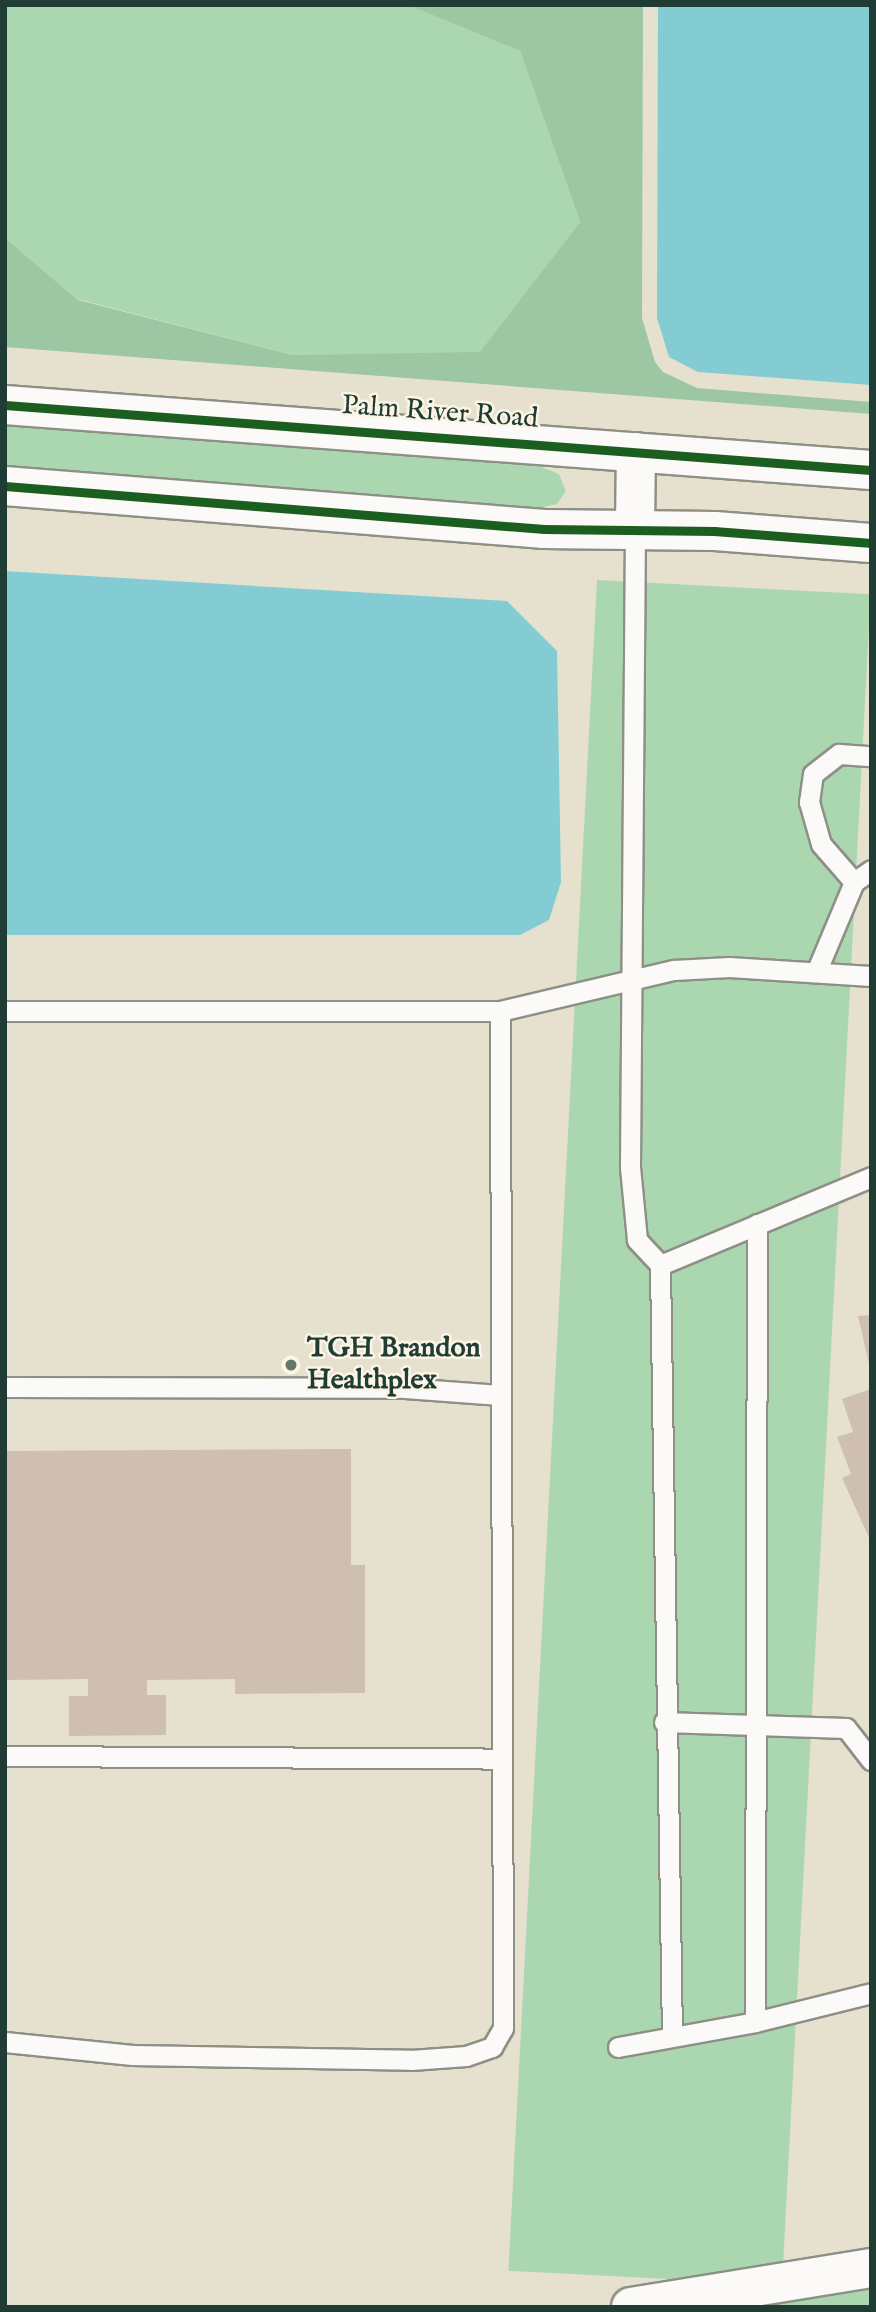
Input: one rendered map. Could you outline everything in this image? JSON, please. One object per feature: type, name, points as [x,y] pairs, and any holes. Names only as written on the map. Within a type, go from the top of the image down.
[{"type":"main road","name":"Palm River Road","points":[[5,405],[871,471]]},
{"type":"main road","points":[[635,529],[636,452]]},
{"type":"main road","points":[[5,486],[544,529],[635,529],[871,543]]},
{"type":"main road","points":[[631,2307],[871,2268]]},
{"type":"lane","points":[[635,529],[634,983],[630,1167],[637,1240],[660,1265],[663,1722],[672,2035]]},
{"type":"lane","points":[[854,882],[821,844],[809,802],[813,774],[839,754],[871,756]]},
{"type":"lane","points":[[817,971],[854,882],[871,870]]},
{"type":"lane","points":[[5,1011],[500,1011],[634,983],[674,971],[729,967],[871,976]]},
{"type":"lane","points":[[5,2042],[132,2055],[313,2060],[439,2058],[466,2056],[492,2047],[503,2028],[500,1759],[500,1011]]},
{"type":"lane","points":[[660,1265],[871,1177]]},
{"type":"lane","points":[[755,2022],[758,1725],[757,1224]]},
{"type":"lane","points":[[5,1387],[405,1388],[500,1395]]},
{"type":"lane","points":[[663,1722],[846,1728],[871,1760]]},
{"type":"lane","points":[[5,1756],[500,1759]]},
{"type":"lane","points":[[618,2047],[672,2035],[755,2022],[871,1993]]},
{"type":"green space","points":[[5,5],[408,5],[520,51],[580,222],[480,353],[294,355],[77,299],[5,238]]},
{"type":"green space","points":[[408,5],[643,5],[642,318],[655,362],[663,372],[697,388],[871,402],[871,414],[5,347],[5,238],[78,300],[293,355],[480,352],[580,222],[520,51]]},
{"type":"green space","points":[[5,425],[539,466],[559,474],[566,491],[557,504],[538,508],[5,466]]},
{"type":"green space","points":[[597,580],[871,594],[782,2285],[508,2271]]},
{"type":"green space","points":[[871,2283],[871,2307],[745,2307]]},
{"type":"water","points":[[658,5],[871,5],[871,385],[698,372],[669,357],[657,318]]},
{"type":"water","points":[[5,571],[507,601],[557,651],[561,882],[549,920],[520,935],[5,935]]},
{"type":"building","points":[[871,1315],[871,1368],[870,1368],[858,1316]]},
{"type":"building","points":[[871,1389],[871,1542],[842,1478],[851,1474],[837,1437],[853,1432],[842,1399]]},
{"type":"building","points":[[351,1449],[351,1565],[365,1565],[365,1693],[235,1694],[235,1679],[147,1680],[147,1695],[166,1695],[166,1735],[69,1736],[69,1696],[88,1696],[88,1679],[5,1680],[5,1451]]},
{"type":"cycle path","points":[[5,405],[871,470]]},
{"type":"cycle path","points":[[5,486],[544,529],[715,531],[871,543]]},
{"type":"place","name":"TGH Brandon Healthplex","points":[[291,1365]]}]
